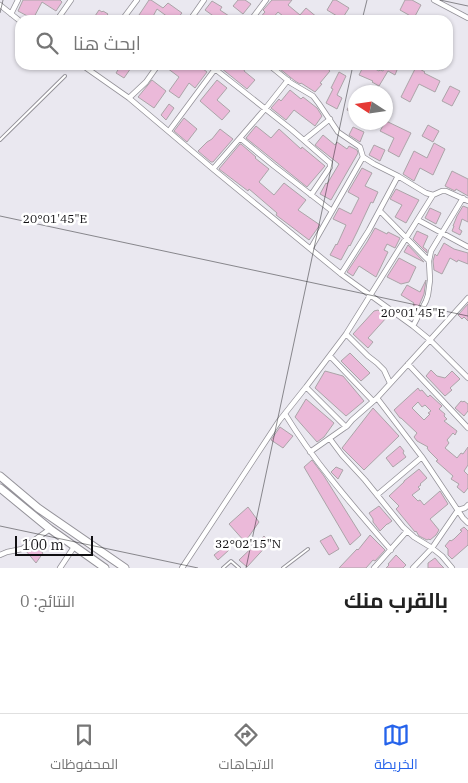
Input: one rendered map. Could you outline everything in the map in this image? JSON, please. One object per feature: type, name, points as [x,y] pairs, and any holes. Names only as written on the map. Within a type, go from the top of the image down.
[{"type":"main road","points":[[0,476],[38,508],[125,568]]},
{"type":"main road","points":[[0,488],[50,529],[105,568]]},
{"type":"street","points":[[11,14],[18,0]]},
{"type":"street","points":[[61,15],[72,0]]},
{"type":"street","points":[[126,15],[137,0]]},
{"type":"street","points":[[194,15],[204,0]]},
{"type":"street","points":[[256,15],[266,0]]},
{"type":"street","points":[[434,0],[468,18]]},
{"type":"street","points":[[0,5],[15,17]]},
{"type":"street","points":[[90,70],[169,130],[213,169],[341,274],[413,326],[466,376],[468,369]]},
{"type":"street","points":[[129,98],[146,82],[154,70]]},
{"type":"street","points":[[169,130],[214,70]]},
{"type":"street","points":[[220,70],[331,164],[310,195]]},
{"type":"street","points":[[275,70],[313,96],[338,132],[360,147],[363,157],[424,192],[433,195]]},
{"type":"street","points":[[213,169],[288,80]]},
{"type":"street","points":[[304,140],[330,120]]},
{"type":"street","points":[[240,138],[332,211]]},
{"type":"street","points":[[311,248],[363,157]]},
{"type":"street","points":[[341,274],[360,246],[398,176]]},
{"type":"street","points":[[182,568],[279,421],[346,334],[433,195],[446,191],[468,200]]},
{"type":"street","points":[[413,326],[428,295],[431,251],[462,198]]},
{"type":"street","points":[[380,211],[429,261]]},
{"type":"street","points":[[418,220],[468,247]]},
{"type":"street","points":[[310,452],[346,427],[375,399],[468,298]]},
{"type":"street","points":[[346,334],[368,356],[377,362],[384,370],[390,383]]},
{"type":"street","points":[[330,356],[375,399],[422,457],[463,518],[468,522]]},
{"type":"street","points":[[408,364],[468,428]]},
{"type":"street","points":[[306,387],[346,427]]},
{"type":"street","points":[[285,414],[310,452],[391,550]]},
{"type":"street","points":[[330,439],[407,531],[442,556],[452,568]]},
{"type":"street","points":[[377,495],[422,457]]},
{"type":"street","points":[[413,568],[432,548],[458,510],[468,505]]},
{"type":"street","points":[[0,555],[22,549],[50,529]]},
{"type":"street","points":[[374,568],[407,531]]},
{"type":"street","points":[[60,568],[74,547]]},
{"type":"lane","points":[[0,140],[65,76]]},
{"type":"lane","points":[[283,568],[308,549]]},
{"type":"lane","points":[[223,568],[232,561],[239,568]]},
{"type":"building","points":[[23,0],[60,0],[62,2],[56,11],[42,2],[35,15],[26,15],[18,11]]},
{"type":"building","points":[[149,0],[163,8],[168,3],[182,13],[180,15],[165,15],[157,9],[154,15],[139,15]]},
{"type":"building","points":[[238,0],[245,0],[251,4],[243,14],[233,6]]},
{"type":"building","points":[[272,0],[292,0],[288,5],[300,15],[282,15],[278,12],[275,15],[262,15],[265,12],[263,10]]},
{"type":"building","points":[[333,0],[349,8],[345,15],[335,15],[327,10]]},
{"type":"building","points":[[405,0],[412,0],[421,5],[416,15],[409,15],[400,10]]},
{"type":"building","points":[[212,1],[222,7],[220,10],[228,15],[212,15],[205,10]]},
{"type":"building","points":[[306,8],[314,15],[300,15]]},
{"type":"building","points":[[99,10],[108,14],[107,15],[96,15]]},
{"type":"building","points":[[118,70],[130,70],[124,78],[116,73]]},
{"type":"building","points":[[170,70],[204,70],[207,72],[195,88],[189,83],[179,98],[169,91],[179,77]]},
{"type":"building","points":[[223,70],[244,70],[255,80],[247,89]]},
{"type":"building","points":[[281,70],[330,71],[315,92],[295,81]]},
{"type":"building","points":[[362,70],[397,70],[395,75],[388,71],[380,85],[359,75]]},
{"type":"building","points":[[414,70],[421,70],[440,81],[435,92],[419,84],[410,102],[401,97]]},
{"type":"building","points":[[339,72],[346,76],[337,95],[342,98],[337,109],[326,103]]},
{"type":"building","points":[[152,80],[166,91],[154,108],[138,97]]},
{"type":"building","points":[[217,80],[227,88],[217,100],[230,111],[222,120],[200,101]]},
{"type":"building","points":[[450,86],[460,91],[452,106],[442,101]]},
{"type":"building","points":[[290,90],[317,108],[322,116],[315,126],[294,110],[286,120],[271,108],[279,99],[281,101]]},
{"type":"building","points":[[169,104],[174,108],[166,120],[161,115]]},
{"type":"building","points":[[184,118],[197,129],[187,142],[174,131]]},
{"type":"building","points":[[393,124],[411,133],[399,157],[388,151],[394,138],[380,131],[393,130]]},
{"type":"building","points":[[428,125],[439,131],[433,142],[422,136]]},
{"type":"building","points":[[256,126],[271,138],[279,129],[301,149],[302,147],[325,166],[307,187],[246,138]]},
{"type":"building","points":[[220,129],[233,139],[211,162],[198,151]]},
{"type":"building","points":[[352,130],[364,132],[360,142],[349,135]]},
{"type":"building","points":[[323,135],[335,145],[337,142],[347,149],[349,146],[357,150],[358,153],[331,200],[320,194],[339,164],[315,145]]},
{"type":"building","points":[[434,143],[445,149],[433,175],[420,168],[414,181],[403,174],[414,151],[427,158]]},
{"type":"building","points":[[240,144],[269,169],[259,182],[274,195],[284,183],[306,200],[298,210],[320,225],[309,240],[276,215],[277,213],[249,189],[248,191],[219,169]]},
{"type":"building","points":[[374,145],[385,150],[380,161],[369,155]]},
{"type":"building","points":[[362,168],[372,173],[365,186],[378,192],[341,260],[330,255],[346,225],[333,219],[339,208],[351,214],[359,198],[348,192]]},
{"type":"building","points":[[452,171],[468,179],[468,196],[456,189],[455,191],[445,186]]},
{"type":"building","points":[[396,189],[419,200],[406,223],[395,217],[402,205],[390,199]]},
{"type":"building","points":[[463,206],[468,208],[468,222],[462,219],[459,229],[462,231],[460,235],[452,231]]},
{"type":"building","points":[[430,208],[441,213],[436,224],[425,218]]},
{"type":"building","points":[[375,228],[400,238],[395,248],[387,244],[384,250],[388,252],[376,277],[359,266],[353,276],[347,272]]},
{"type":"building","points":[[417,231],[428,236],[423,247],[427,250],[427,253],[413,239]]},
{"type":"building","points":[[444,243],[454,249],[468,253],[468,264],[458,260],[457,262],[450,258],[442,274],[434,270],[433,261],[435,254],[437,256]]},
{"type":"building","points":[[408,245],[424,262],[404,252]]},
{"type":"building","points":[[399,258],[416,267],[409,282],[401,284],[387,277]]},
{"type":"building","points":[[426,280],[424,294],[418,308],[413,305],[414,303],[401,295],[407,285],[420,292]]},
{"type":"building","points":[[468,304],[468,321],[458,315]]},
{"type":"building","points":[[378,310],[387,317],[368,338],[373,342],[368,348],[353,334],[374,311]]},
{"type":"building","points":[[350,353],[370,373],[361,381],[341,361]]},
{"type":"building","points":[[431,370],[437,376],[445,378],[452,371],[460,379],[450,388],[452,390],[445,396],[426,376]]},
{"type":"building","points":[[325,371],[343,376],[364,401],[346,416],[315,388]]},
{"type":"building","points":[[418,388],[428,397],[430,395],[442,406],[439,409],[445,414],[444,416],[447,419],[444,421],[457,431],[455,435],[453,433],[447,440],[449,443],[445,448],[457,458],[468,447],[468,465],[464,471],[468,475],[468,488],[464,493],[457,487],[459,484],[451,479],[453,476],[436,461],[438,460],[429,451],[428,447],[417,441],[414,437],[417,433],[394,410]],"holes":[[[418,402],[422,407],[425,405],[431,411],[424,420],[412,408]]]},
{"type":"building","points":[[306,399],[334,423],[324,437],[317,442],[295,417]]},
{"type":"building","points":[[461,401],[468,404],[468,411],[464,416],[455,408]]},
{"type":"building","points":[[373,408],[399,436],[364,470],[342,448]]},
{"type":"building","points":[[280,427],[293,436],[283,448],[271,440]]},
{"type":"building","points":[[400,446],[406,457],[393,467],[386,458]]},
{"type":"building","points":[[312,460],[361,535],[350,545],[304,467]]},
{"type":"building","points":[[336,467],[343,470],[338,479],[331,472]]},
{"type":"building","points":[[419,469],[427,478],[418,487],[420,489],[412,495],[424,505],[440,491],[448,504],[430,519],[439,530],[430,540],[419,536],[415,532],[396,509],[399,506],[389,496]]},
{"type":"building","points":[[379,506],[392,521],[380,531],[369,513]]},
{"type":"building","points":[[248,507],[259,522],[245,542],[229,524]]},
{"type":"building","points":[[464,527],[468,531],[468,545],[452,559],[448,555],[448,549],[445,546]]},
{"type":"building","points":[[331,535],[339,549],[329,555],[320,541]]},
{"type":"building","points":[[370,535],[385,550],[375,561],[373,560],[366,568],[339,568],[358,550]]},
{"type":"building","points":[[264,536],[270,542],[247,567],[239,560]]},
{"type":"building","points":[[34,546],[43,553],[36,563],[26,551]]},
{"type":"building","points":[[225,546],[229,550],[218,560],[214,555]]},
{"type":"building","points":[[396,555],[406,565],[403,568],[386,568],[388,564]]},
{"type":"building","points":[[435,558],[444,568],[428,568],[428,563]]}]
